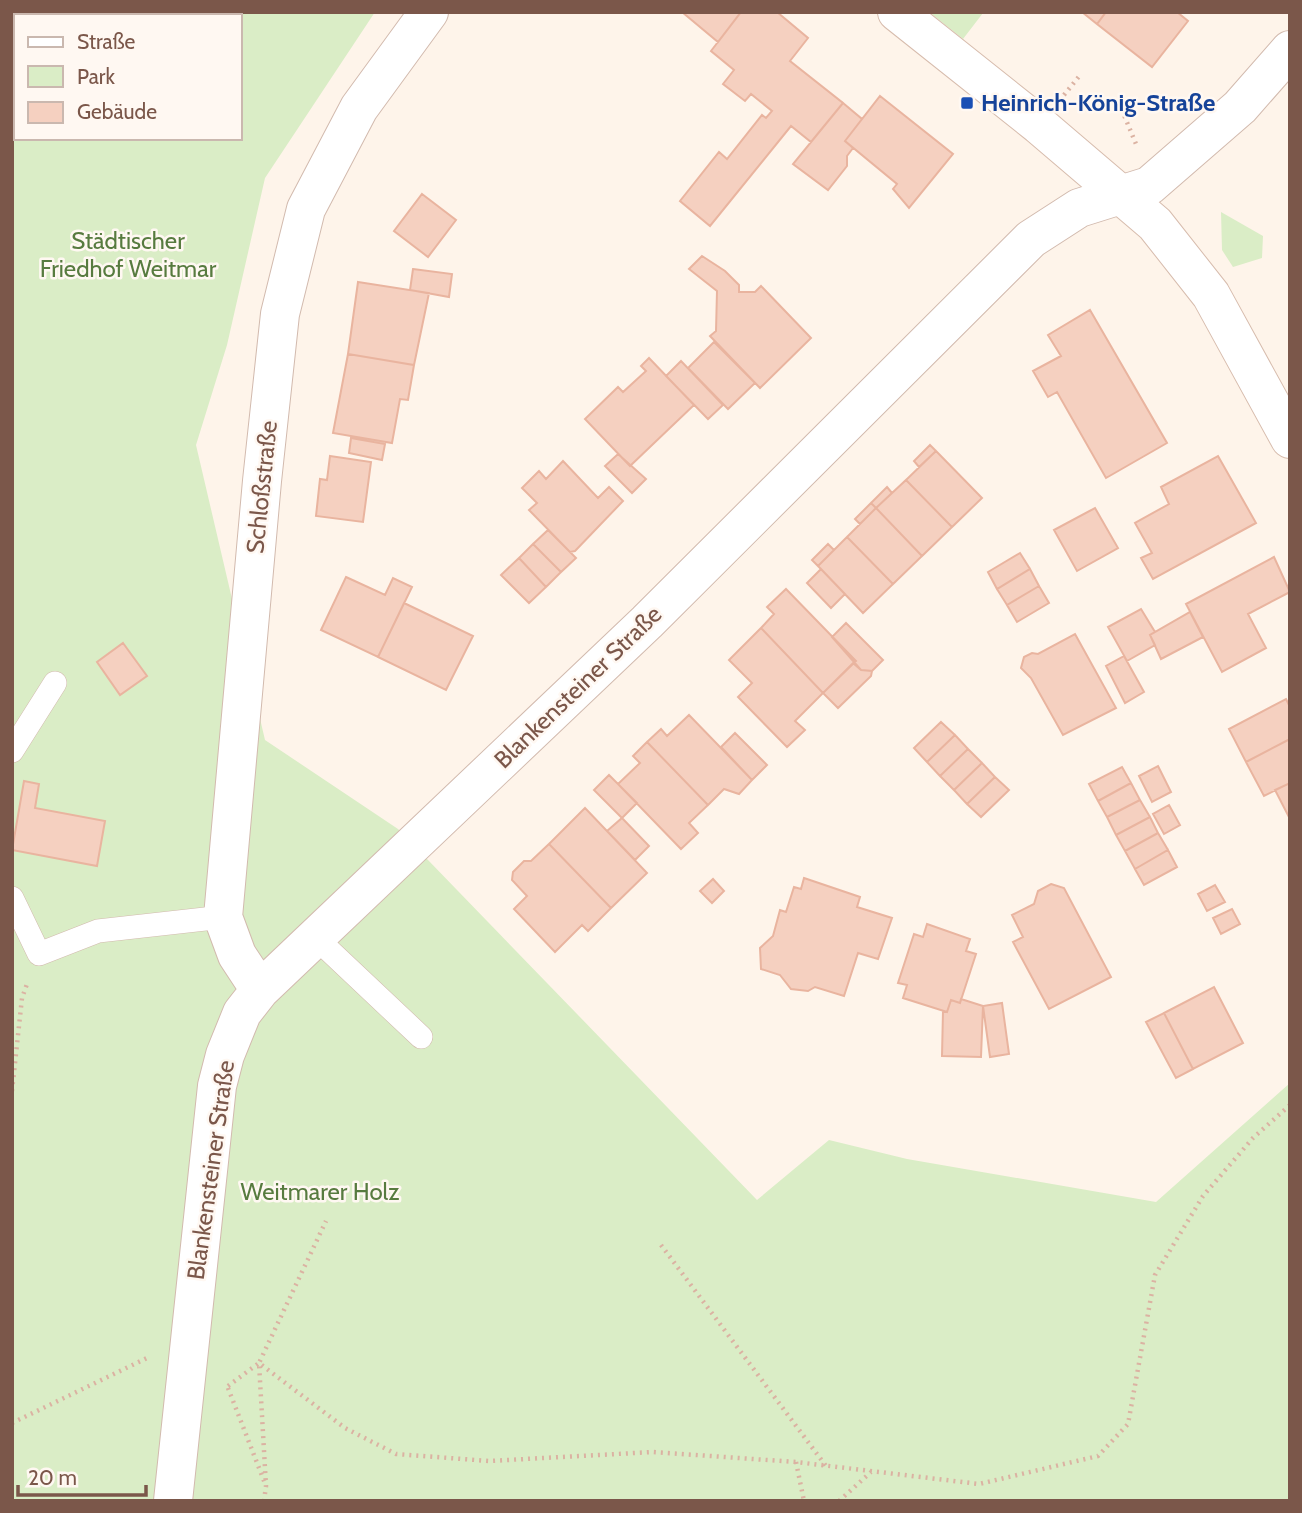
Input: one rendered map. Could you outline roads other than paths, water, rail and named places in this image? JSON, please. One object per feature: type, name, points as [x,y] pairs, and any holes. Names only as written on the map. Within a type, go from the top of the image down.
[{"type":"street","name":"Schloßstraße","points":[[260,990],[237,955],[223,917],[261,481],[280,314],[306,209],[359,108],[429,12]]},
{"type":"street","points":[[897,12],[1124,195],[1155,224],[1211,295],[1286,422]]},
{"type":"street","name":"Blankensteiner Straße","points":[[173,1501],[217,1086],[238,1021],[260,990],[647,622],[1031,239],[1079,208],[1149,186],[1240,107],[1290,50]]},
{"type":"lane","points":[[12,751],[55,683]]},
{"type":"lane","points":[[12,898],[39,954],[98,931],[223,917]]},
{"type":"lane","points":[[315,937],[422,1037]]},
{"type":"place","name":"Heinrich-König-Straße","points":[[967,103]]},
{"type":"park label","name":"Städtischer Friedhof Weitmar","points":[[128,255]]},
{"type":"park label","name":"Weitmarer Holz","points":[[320,1192]]}]
